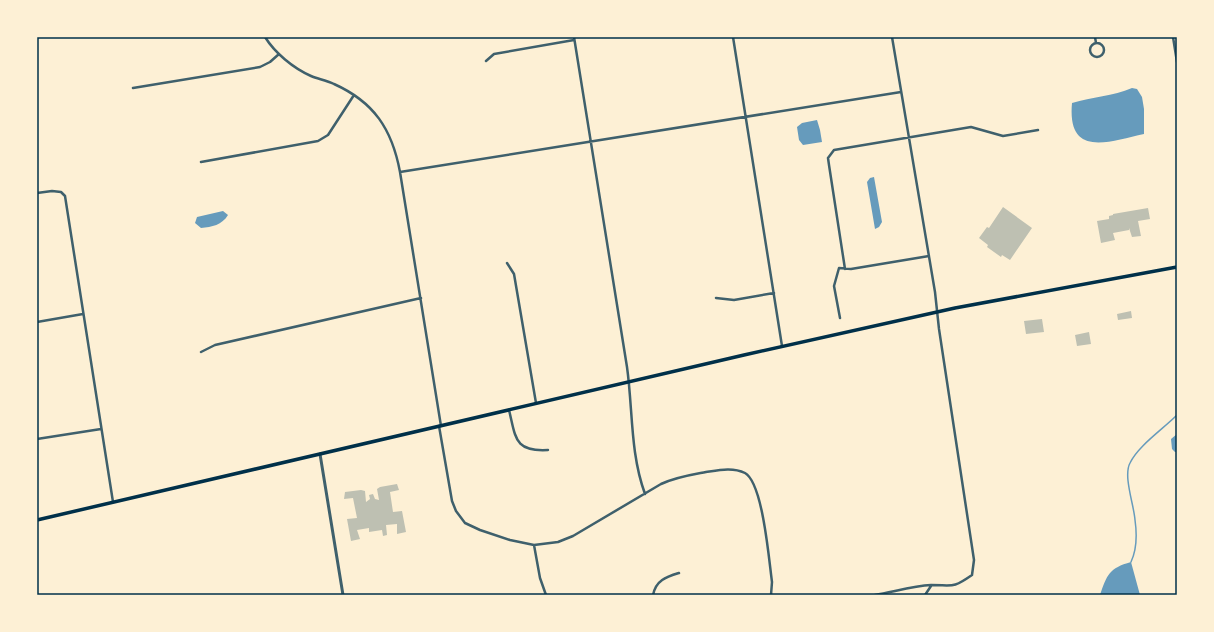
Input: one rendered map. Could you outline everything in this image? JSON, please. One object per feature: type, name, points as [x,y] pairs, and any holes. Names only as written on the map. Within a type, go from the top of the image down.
[{"type":"main road","points":[[37,520],[782,346],[937,312],[1177,267]]},
{"type":"street","points":[[264,37],[279,54],[302,72],[333,83],[354,95],[371,108],[386,127],[396,151],[421,298],[452,501],[456,511],[465,523],[480,530],[510,540],[534,545],[558,542],[573,536],[668,481],[682,476],[726,469],[744,473],[755,484],[759,498],[772,590],[771,595]]},
{"type":"street","points":[[733,37],[782,346]]},
{"type":"street","points":[[875,595],[932,585],[952,586],[961,583],[972,575],[974,560],[929,256],[908,139],[892,37]]},
{"type":"street","points":[[1095,37],[1096,43]]},
{"type":"street","points":[[1173,37],[1177,62]]},
{"type":"street","points":[[486,61],[494,54],[574,39],[629,382],[633,444],[637,470],[645,494]]},
{"type":"street","points":[[1096,43],[1102,45],[1104,49],[1102,54],[1098,56],[1094,56],[1090,51],[1092,45],[1096,43]]},
{"type":"street","points":[[133,88],[260,67],[270,62],[279,54]]},
{"type":"street","points":[[400,172],[901,92]]},
{"type":"street","points":[[201,162],[318,141],[328,135],[354,95]]},
{"type":"street","points":[[845,269],[828,158],[834,150],[839,148],[908,139],[971,127],[1003,136],[1038,130]]},
{"type":"street","points":[[37,193],[52,191],[61,192],[64,196],[113,502]]},
{"type":"street","points":[[840,318],[834,286],[839,268],[845,269],[929,256]]},
{"type":"street","points":[[507,263],[514,274],[536,404]]},
{"type":"street","points":[[716,298],[734,300],[774,293]]},
{"type":"street","points":[[201,352],[215,345],[421,298]]},
{"type":"street","points":[[37,322],[83,314]]},
{"type":"street","points":[[509,410],[516,438],[522,446],[533,451],[548,450]]},
{"type":"street","points":[[37,440],[101,429]]},
{"type":"street","points":[[320,454],[343,595]]},
{"type":"street","points":[[534,545],[540,578],[546,595]]},
{"type":"street","points":[[653,595],[658,583],[664,577],[679,573]]},
{"type":"street","points":[[925,595],[932,585]]},
{"type":"water","points":[[1132,88],[1137,89],[1142,97],[1144,109],[1144,134],[1117,140],[1093,142],[1083,139],[1076,132],[1072,120],[1072,103],[1117,93]]},
{"type":"water","points":[[817,120],[822,142],[803,145],[799,140],[797,127],[802,123]]},
{"type":"water","points":[[874,177],[882,222],[879,227],[875,229],[867,182],[870,178]]},
{"type":"water","points":[[223,211],[228,215],[223,221],[216,225],[201,228],[195,223],[197,217]]},
{"type":"water","points":[[1177,434],[1177,452],[1175,452],[1172,449],[1171,439]]},
{"type":"water","points":[[1131,562],[1140,595],[1100,595],[1110,573],[1118,567]]},
{"type":"building","points":[[1003,207],[1032,228],[1010,260],[1002,255],[1001,257],[987,247],[988,245],[979,238],[987,227],[989,228]]},
{"type":"building","points":[[1148,208],[1150,219],[1138,221],[1141,236],[1132,237],[1129,228],[1129,230],[1113,233],[1115,240],[1101,243],[1097,221],[1109,219],[1109,216],[1113,214]]},
{"type":"building","points":[[1131,311],[1132,318],[1118,320],[1117,314]]},
{"type":"building","points":[[1042,319],[1044,332],[1026,334],[1024,321]]},
{"type":"building","points":[[1089,332],[1091,344],[1077,346],[1075,335]]},
{"type":"building","points":[[397,484],[399,490],[390,492],[393,512],[402,511],[406,532],[397,534],[397,524],[386,525],[387,535],[383,536],[382,530],[369,532],[369,528],[357,530],[360,539],[351,541],[347,519],[357,518],[353,498],[344,499],[345,492],[361,490],[365,491],[366,502],[370,499],[369,495],[373,494],[375,499],[379,500],[377,489],[380,487]]},
{"type":"waterway","points":[[1131,562],[1136,541],[1136,531],[1128,483],[1128,469],[1130,463],[1139,450],[1177,415]]}]
